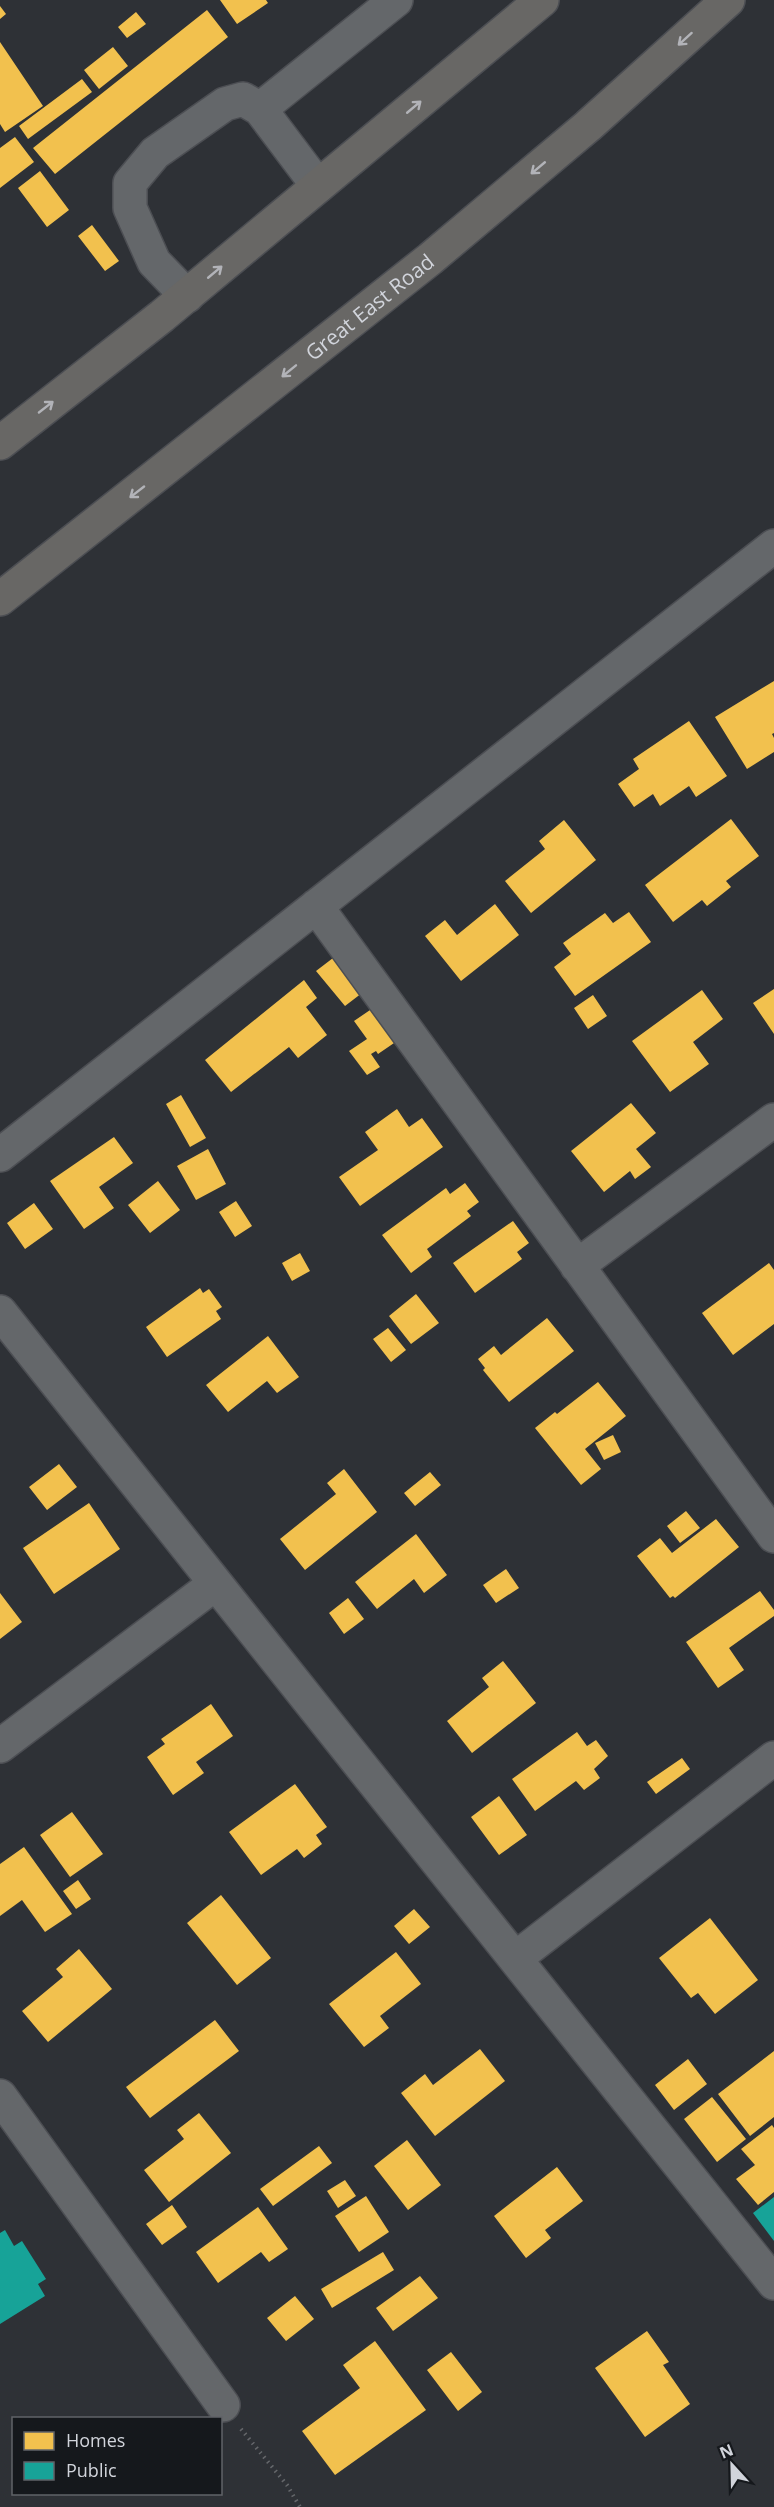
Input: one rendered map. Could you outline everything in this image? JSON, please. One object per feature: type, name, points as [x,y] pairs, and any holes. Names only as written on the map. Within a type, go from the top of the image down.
[{"type":"main road","points":[[0,444],[187,296],[542,0]]},
{"type":"main road","name":"Great East Road","points":[[0,599],[430,259],[588,126],[728,0]]},
{"type":"street","points":[[260,109],[396,0]]},
{"type":"street","points":[[187,296],[154,262],[130,208],[130,183],[155,153],[225,104],[243,99],[260,109],[318,186]]},
{"type":"street","points":[[0,1155],[774,546]]},
{"type":"street","points":[[316,906],[774,1536]]},
{"type":"street","points":[[577,1266],[774,1120]]},
{"type":"street","points":[[0,1312],[774,2283]]},
{"type":"street","points":[[0,1746],[215,1584]]},
{"type":"street","points":[[516,1958],[774,1758]]},
{"type":"street","points":[[0,2096],[224,2405]]},
{"type":"path","points":[[224,2405],[287,2485],[300,2507]]},
{"type":"building: Homes","points":[[220,0],[266,0],[268,3],[237,24]]},
{"type":"building: Homes","points":[[0,6],[6,14],[0,19]]},
{"type":"building: Homes","points":[[207,10],[228,37],[55,174],[33,148]]},
{"type":"building: Homes","points":[[136,12],[146,24],[127,38],[118,27]]},
{"type":"building: Homes","points":[[0,42],[43,106],[5,132],[0,124]]},
{"type":"building: Homes","points":[[113,47],[128,66],[99,89],[84,70]]},
{"type":"building: Homes","points":[[82,79],[92,92],[28,139],[19,126]]},
{"type":"building: Homes","points":[[15,137],[34,162],[0,188],[0,148]]},
{"type":"building: Homes","points":[[40,171],[69,210],[47,227],[18,188]]},
{"type":"building: Homes","points":[[92,225],[119,261],[105,271],[78,236]]},
{"type":"building: Homes","points":[[774,681],[774,733],[772,734],[774,752],[747,769],[715,717]]},
{"type":"building: Homes","points":[[689,721],[727,776],[696,797],[689,786],[660,806],[653,794],[634,807],[618,784],[639,769],[633,759]]},
{"type":"building: Homes","points":[[731,819],[759,856],[726,881],[731,887],[707,906],[702,900],[673,922],[645,885]]},
{"type":"building: Homes","points":[[564,820],[596,860],[531,913],[505,881],[545,849],[539,841]]},
{"type":"building: Homes","points":[[495,904],[519,935],[461,981],[425,936],[445,920],[457,935]]},
{"type":"building: Homes","points":[[629,912],[651,942],[575,996],[554,967],[571,954],[563,943],[605,913],[613,923]]},
{"type":"building: Homes","points":[[333,958],[362,993],[345,1006],[316,971]]},
{"type":"building: Homes","points":[[304,980],[317,998],[306,1007],[327,1035],[298,1058],[289,1047],[231,1092],[205,1060]]},
{"type":"building: Homes","points":[[774,989],[774,1034],[753,1003]]},
{"type":"building: Homes","points":[[702,990],[723,1019],[693,1042],[709,1064],[670,1092],[632,1041]]},
{"type":"building: Homes","points":[[593,995],[607,1016],[588,1029],[574,1008]]},
{"type":"building: Homes","points":[[373,1008],[397,1041],[378,1054],[376,1051],[371,1054],[380,1067],[367,1075],[349,1051],[367,1039],[354,1021]]},
{"type":"building: Homes","points":[[181,1095],[206,1138],[190,1147],[166,1104]]},
{"type":"building: Homes","points":[[631,1103],[656,1133],[636,1149],[651,1167],[635,1179],[630,1171],[604,1192],[571,1151]]},
{"type":"building: Homes","points":[[397,1109],[409,1127],[422,1118],[443,1147],[360,1206],[339,1177],[378,1150],[365,1132]]},
{"type":"building: Homes","points":[[114,1137],[133,1163],[99,1187],[114,1208],[84,1229],[50,1181]]},
{"type":"building: Homes","points":[[208,1149],[226,1184],[196,1200],[177,1166]]},
{"type":"building: Homes","points":[[158,1181],[180,1210],[150,1233],[128,1205]]},
{"type":"building: Homes","points":[[465,1183],[479,1202],[467,1211],[471,1216],[427,1249],[432,1257],[411,1273],[382,1235],[446,1188],[450,1194]]},
{"type":"building: Homes","points":[[236,1201],[252,1226],[235,1237],[219,1212]]},
{"type":"building: Homes","points":[[34,1203],[53,1229],[25,1249],[7,1223]]},
{"type":"building: Homes","points":[[513,1221],[529,1243],[517,1252],[522,1259],[475,1293],[453,1263]]},
{"type":"building: Homes","points":[[300,1253],[310,1271],[292,1281],[282,1263]]},
{"type":"building: Homes","points":[[769,1263],[774,1270],[774,1324],[733,1355],[702,1313]]},
{"type":"building: Homes","points":[[200,1288],[203,1293],[209,1289],[222,1307],[216,1311],[221,1319],[167,1357],[146,1327]]},
{"type":"building: Homes","points":[[416,1294],[439,1323],[411,1344],[389,1316]]},
{"type":"building: Homes","points":[[547,1318],[574,1351],[509,1402],[483,1370],[485,1368],[478,1359],[494,1346],[501,1355]]},
{"type":"building: Homes","points":[[388,1328],[406,1350],[391,1362],[373,1339]]},
{"type":"building: Homes","points":[[268,1336],[299,1377],[277,1393],[267,1381],[228,1412],[206,1385]]},
{"type":"building: Homes","points":[[598,1382],[626,1416],[585,1449],[601,1469],[581,1485],[535,1428]]},
{"type":"building: Homes","points":[[613,1435],[621,1452],[604,1460],[595,1443]]},
{"type":"building: Homes","points":[[59,1464],[77,1487],[47,1510],[29,1487]]},
{"type":"building: Homes","points":[[344,1469],[377,1512],[305,1570],[280,1539],[336,1494],[327,1483]]},
{"type":"building: Homes","points":[[430,1472],[441,1485],[415,1506],[404,1493]]},
{"type":"building: Homes","points":[[89,1503],[120,1549],[54,1594],[23,1548]]},
{"type":"building: Homes","points":[[686,1511],[700,1528],[680,1543],[667,1526]]},
{"type":"building: Homes","points":[[716,1519],[739,1547],[675,1598],[673,1596],[670,1598],[637,1556],[660,1538],[672,1553]]},
{"type":"building: Homes","points":[[416,1534],[447,1575],[424,1593],[414,1579],[377,1609],[355,1582]]},
{"type":"building: Homes","points":[[506,1569],[519,1588],[496,1603],[483,1585]]},
{"type":"building: Homes","points":[[760,1591],[774,1610],[774,1616],[729,1648],[744,1670],[718,1688],[686,1642]]},
{"type":"building: Homes","points":[[0,1593],[22,1622],[0,1639]]},
{"type":"building: Homes","points":[[348,1598],[364,1619],[344,1634],[329,1613]]},
{"type":"building: Homes","points":[[503,1661],[536,1703],[472,1753],[447,1721],[489,1687],[482,1678]]},
{"type":"building: Homes","points":[[211,1704],[233,1736],[196,1762],[204,1773],[173,1795],[147,1757],[165,1744],[161,1739]]},
{"type":"building: Homes","points":[[577,1732],[587,1746],[596,1740],[608,1756],[594,1769],[600,1778],[584,1790],[576,1781],[535,1811],[512,1779]]},
{"type":"building: Homes","points":[[682,1758],[690,1769],[656,1794],[647,1782]]},
{"type":"building: Homes","points":[[295,1784],[327,1827],[316,1835],[322,1844],[304,1858],[297,1849],[261,1875],[229,1832]]},
{"type":"building: Homes","points":[[499,1796],[527,1835],[499,1855],[471,1817]]},
{"type":"building: Homes","points":[[72,1812],[103,1854],[70,1877],[40,1835]]},
{"type":"building: Homes","points":[[24,1847],[72,1914],[45,1932],[22,1900],[0,1916],[0,1864]]},
{"type":"building: Homes","points":[[78,1880],[91,1899],[76,1909],[63,1891]]},
{"type":"building: Homes","points":[[221,1895],[271,1958],[237,1985],[187,1923]]},
{"type":"building: Homes","points":[[414,1909],[430,1927],[409,1944],[394,1926]]},
{"type":"building: Homes","points":[[710,1918],[758,1980],[715,2014],[698,1993],[691,1998],[659,1958]]},
{"type":"building: Homes","points":[[79,1949],[112,1989],[48,2042],[22,2011],[63,1977],[56,1969]]},
{"type":"building: Homes","points":[[396,1952],[421,1984],[380,2016],[389,2028],[364,2047],[329,2004]]},
{"type":"building: Homes","points":[[215,2020],[239,2051],[150,2118],[126,2087]]},
{"type":"building: Homes","points":[[480,2049],[505,2081],[435,2136],[401,2093],[425,2074],[433,2085]]},
{"type":"building: Homes","points":[[774,2051],[774,2117],[750,2136],[718,2094]]},
{"type":"building: Homes","points":[[688,2059],[707,2084],[674,2110],[655,2085]]},
{"type":"building: Homes","points":[[712,2097],[746,2139],[717,2162],[684,2119]]},
{"type":"building: Homes","points":[[199,2113],[231,2153],[169,2202],[144,2170],[184,2139],[177,2130]]},
{"type":"building: Homes","points":[[772,2125],[774,2128],[774,2192],[758,2205],[736,2179],[755,2165],[741,2149]]},
{"type":"building: Homes","points":[[407,2140],[441,2185],[408,2210],[374,2166]]},
{"type":"building: Homes","points":[[319,2146],[332,2163],[273,2206],[260,2189]]},
{"type":"building: Homes","points":[[557,2167],[583,2201],[545,2230],[551,2238],[526,2258],[494,2216]]},
{"type":"building: Homes","points":[[345,2180],[356,2196],[338,2208],[327,2191]]},
{"type":"building: Homes","points":[[366,2196],[389,2232],[359,2252],[335,2216]]},
{"type":"building: Homes","points":[[172,2205],[187,2227],[162,2245],[146,2224]]},
{"type":"building: Homes","points":[[258,2207],[288,2249],[269,2262],[261,2252],[218,2283],[196,2252]]},
{"type":"building: Homes","points":[[383,2252],[394,2270],[332,2308],[321,2289]]},
{"type":"building: Homes","points":[[420,2276],[438,2298],[393,2331],[376,2308]]},
{"type":"building: Homes","points":[[295,2296],[314,2319],[286,2341],[267,2318]]},
{"type":"building: Homes","points":[[647,2331],[669,2362],[663,2365],[690,2404],[645,2437],[595,2368]]},
{"type":"building: Homes","points":[[375,2341],[426,2410],[335,2475],[302,2431],[360,2388],[343,2365]]},
{"type":"building: Homes","points":[[451,2352],[482,2392],[458,2411],[427,2370]]},
{"type":"building: Public","points":[[774,2197],[774,2241],[753,2213]]},
{"type":"building: Public","points":[[5,2230],[14,2246],[22,2241],[46,2279],[38,2284],[45,2296],[0,2324],[0,2233]]}]
